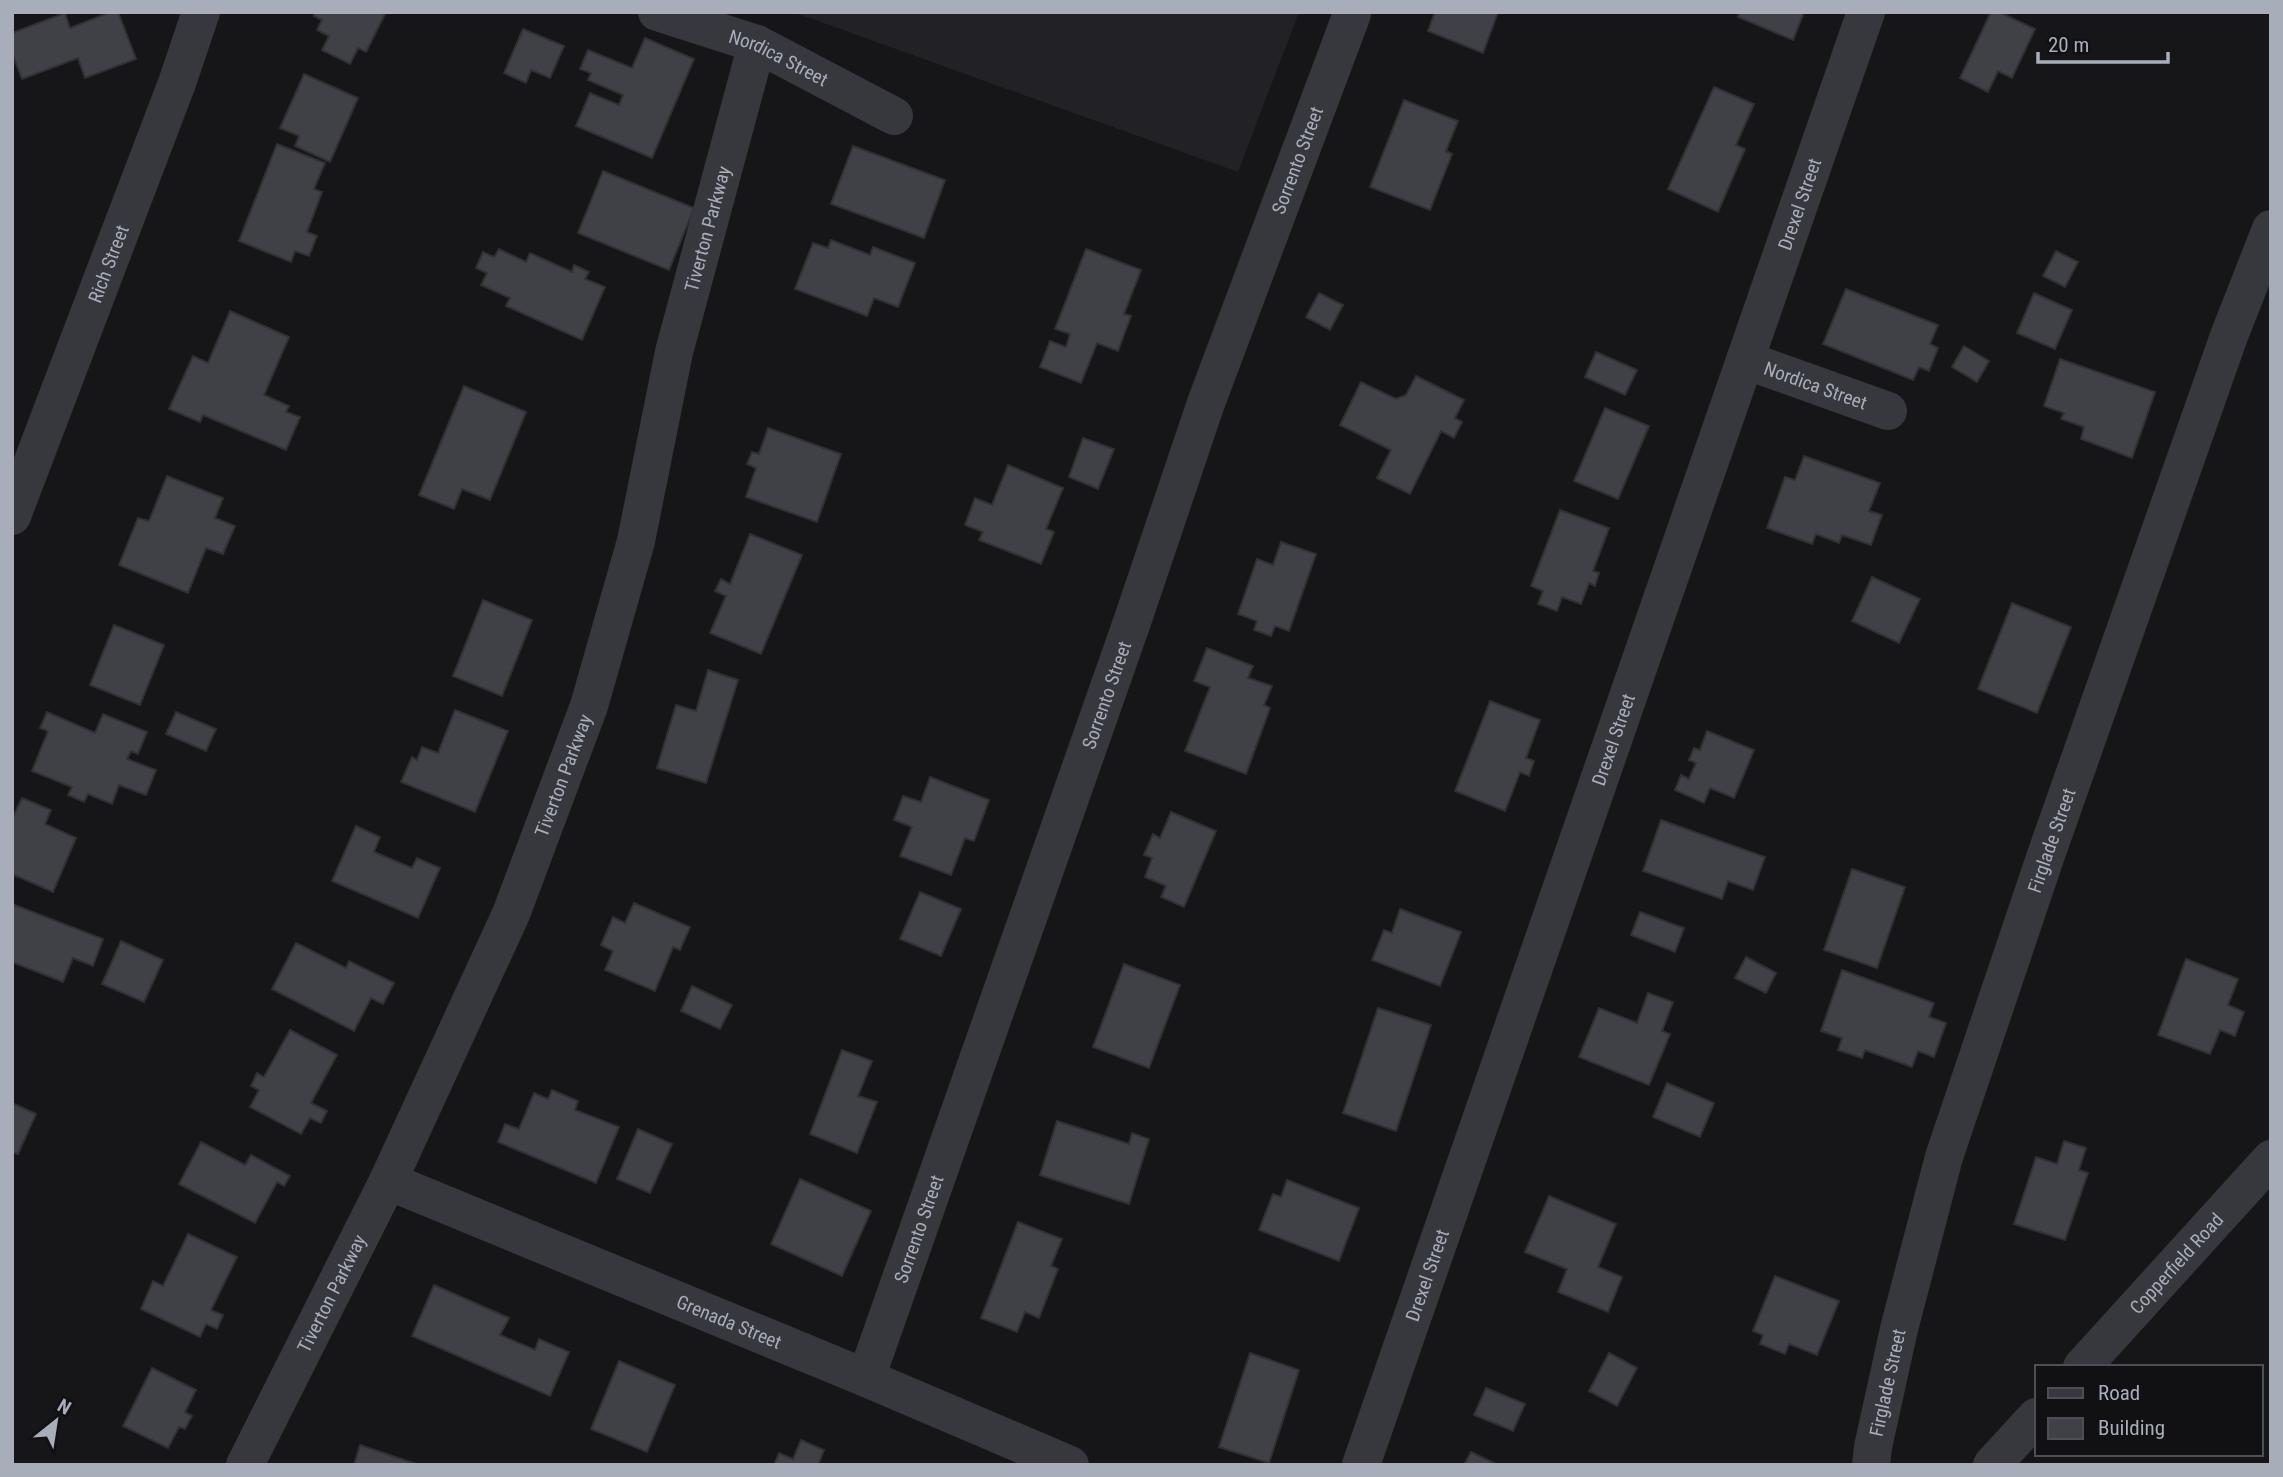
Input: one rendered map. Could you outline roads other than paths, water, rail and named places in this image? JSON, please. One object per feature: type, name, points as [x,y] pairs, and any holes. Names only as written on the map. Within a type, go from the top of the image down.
[{"type":"street","name":"Rich Street","points":[[12,516],[177,83],[201,12]]},
{"type":"street","name":"Nordica Street","points":[[657,12],[757,44],[894,116]]},
{"type":"street","name":"Drexel Street","points":[[1361,1465],[1866,12]]},
{"type":"street","name":"Sorrento Street","points":[[866,1378],[1132,622],[1206,403],[1352,14]]},
{"type":"street","name":"Tiverton Parkway","points":[[245,1465],[388,1181],[510,914],[589,706],[636,541],[674,352],[757,44]]},
{"type":"street","name":"Firglade Street","points":[[1871,1465],[1899,1329],[1944,1157],[2229,335],[2271,229]]},
{"type":"street","name":"Nordica Street","points":[[1745,360],[1888,411]]},
{"type":"street","name":"Copperfield Road","points":[[2084,1365],[2271,1159]]},
{"type":"street","name":"Grenada Street","points":[[388,1181],[1070,1465]]},
{"type":"street","points":[[1992,1465],[2035,1418]]}]
